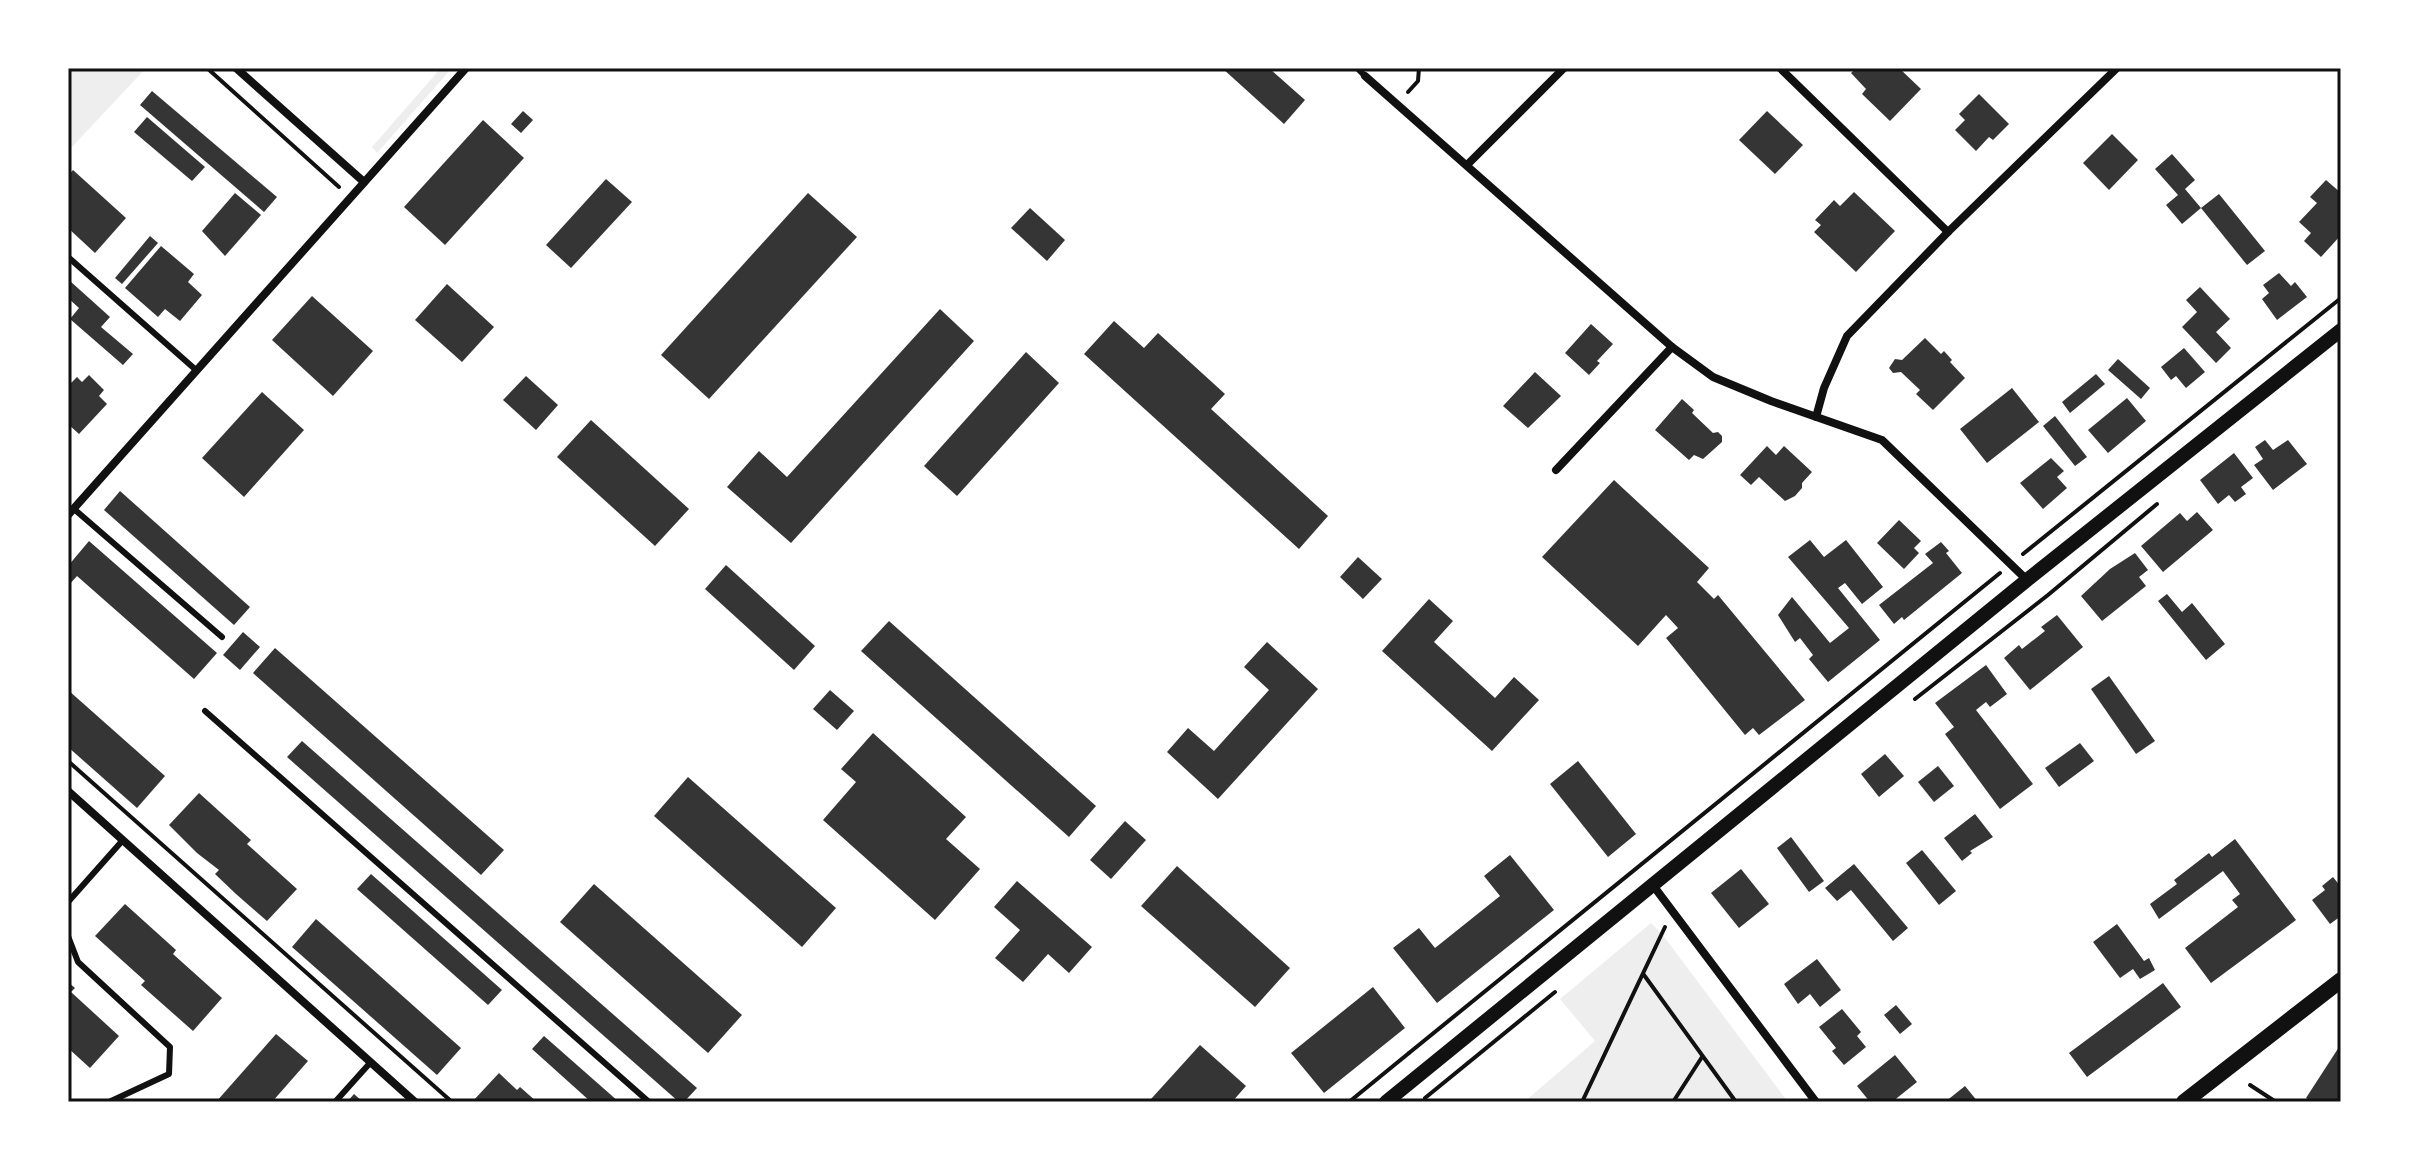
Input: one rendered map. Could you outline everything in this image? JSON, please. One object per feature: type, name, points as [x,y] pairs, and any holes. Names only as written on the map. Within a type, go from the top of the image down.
[{"type":"main road","points":[[2184,1102],[2341,980]]},
{"type":"street","points":[[236,68],[364,182]]},
{"type":"street","points":[[71,512],[466,68]]},
{"type":"street","points":[[1468,164],[1564,68]]},
{"type":"street","points":[[1780,68],[1948,232]]},
{"type":"street","points":[[1816,417],[1824,388],[1847,336],[1948,232],[2117,68]]},
{"type":"street","points":[[1365,76],[1672,347],[1713,377],[1882,440],[2027,580]]},
{"type":"street","points":[[1386,1102],[2027,580],[2341,330]]},
{"type":"street","points":[[1556,470],[1672,347]]},
{"type":"street","points":[[68,791],[415,1102]]},
{"type":"street","points":[[1652,884],[1816,1102]]},
{"type":"lane","points":[[1357,68],[1365,76]]},
{"type":"lane","points":[[68,257],[196,370]]},
{"type":"lane","points":[[71,512],[222,637]]},
{"type":"lane","points":[[205,711],[649,1102]]},
{"type":"lane","points":[[68,902],[123,840]]},
{"type":"lane","points":[[68,936],[78,962],[170,1047],[169,1074],[109,1102]]},
{"type":"lane","points":[[335,1102],[370,1063]]},
{"type":"path","points":[[207,68],[341,188]]},
{"type":"path","points":[[1399,104],[1418,81],[1419,68]]},
{"type":"path","points":[[2015,561],[2341,298]]},
{"type":"path","points":[[1913,701],[2166,497]]},
{"type":"path","points":[[1409,1053],[2002,571]]},
{"type":"path","points":[[68,761],[452,1102]]},
{"type":"path","points":[[1582,1102],[1673,910]]},
{"type":"path","points":[[1644,975],[1736,1102]]},
{"type":"path","points":[[1673,1102],[1702,1056]]},
{"type":"path","points":[[2250,1085],[2276,1102]]},
{"type":"shaded area","points":[[68,68],[146,68],[70,149],[68,148]]},
{"type":"shaded area","points":[[441,68],[452,68],[377,153],[372,147]]},
{"type":"shaded area","points":[[1651,923],[1788,1102],[1524,1102],[1595,1041],[1560,999]]},
{"type":"building","points":[[1222,68],[1269,68],[1305,100],[1284,124]]},
{"type":"building","points":[[1856,68],[1899,68],[1921,89],[1890,121],[1862,94],[1866,89],[1851,73]]},
{"type":"building","points":[[152,91],[277,197],[264,212],[140,105]]},
{"type":"building","points":[[1979,94],[2009,124],[1993,140],[1989,137],[1976,151],[1955,130],[1965,120],[1959,114]]},
{"type":"building","points":[[523,111],[533,120],[521,133],[511,124]]},
{"type":"building","points":[[1767,111],[1803,145],[1775,174],[1739,140]]},
{"type":"building","points":[[147,117],[205,167],[192,181],[134,132]]},
{"type":"building","points":[[483,120],[524,158],[445,245],[404,207]]},
{"type":"building","points":[[2112,134],[2138,160],[2109,190],[2083,163]]},
{"type":"building","points":[[2172,154],[2195,180],[2185,189],[2201,208],[2182,224],[2166,205],[2178,195],[2155,169]]},
{"type":"building","points":[[73,170],[126,218],[95,253],[68,228],[68,176]]},
{"type":"building","points":[[606,179],[632,202],[571,268],[546,245]]},
{"type":"building","points":[[2326,180],[2341,193],[2341,235],[2321,257],[2304,241],[2311,233],[2299,222],[2317,203],[2310,197]]},
{"type":"building","points":[[1854,192],[1895,231],[1856,272],[1814,232],[1821,225],[1815,220],[1834,200],[1840,206]]},
{"type":"building","points":[[235,193],[261,215],[225,256],[202,231]]},
{"type":"building","points":[[808,193],[857,237],[709,399],[661,355]]},
{"type":"building","points":[[2219,194],[2265,251],[2247,265],[2201,208]]},
{"type":"building","points":[[1030,208],[1065,240],[1047,261],[1011,228]]},
{"type":"building","points":[[150,236],[158,243],[122,284],[115,278]]},
{"type":"building","points":[[161,246],[194,274],[188,282],[202,295],[180,321],[165,309],[158,317],[125,288]]},
{"type":"building","points":[[2279,273],[2291,286],[2295,282],[2307,297],[2277,320],[2262,299],[2269,293],[2263,285]]},
{"type":"building","points":[[70,281],[110,317],[101,327],[133,354],[123,365],[70,319],[79,308],[68,298]]},
{"type":"building","points":[[447,284],[494,327],[462,362],[415,320]]},
{"type":"building","points":[[2200,287],[2230,319],[2216,332],[2231,348],[2216,363],[2182,327],[2197,312],[2186,300]]},
{"type":"building","points":[[312,296],[373,351],[333,396],[272,340]]},
{"type":"building","points":[[940,309],[974,341],[791,543],[727,487],[759,451],[787,477]]},
{"type":"building","points":[[1114,321],[1144,348],[1158,333],[1225,394],[1211,409],[1328,516],[1299,549],[1084,354]]},
{"type":"building","points":[[1591,324],[1613,344],[1589,375],[1565,353]]},
{"type":"building","points":[[1925,338],[1941,354],[1944,351],[1965,378],[1933,410],[1916,394],[1920,390],[1901,372],[1893,373],[1889,368],[1895,359],[1902,360]]},
{"type":"building","points":[[2184,348],[2205,372],[2186,388],[2176,376],[2171,380],[2161,367]]},
{"type":"building","points":[[1026,352],[1059,383],[957,496],[924,466]]},
{"type":"building","points":[[2118,359],[2150,388],[2141,399],[2108,370]]},
{"type":"building","points":[[1535,372],[1561,396],[1528,428],[1503,406]]},
{"type":"building","points":[[2096,374],[2105,384],[2070,413],[2062,402]]},
{"type":"building","points":[[89,375],[104,390],[99,396],[107,404],[79,434],[68,424],[68,386],[77,377],[82,382]]},
{"type":"building","points":[[526,376],[558,405],[536,430],[503,400]]},
{"type":"building","points":[[2012,388],[2039,422],[1987,463],[1960,429]]},
{"type":"building","points":[[262,392],[304,430],[244,497],[202,458]]},
{"type":"building","points":[[2127,398],[2146,421],[2108,453],[2088,430]]},
{"type":"building","points":[[1682,399],[1713,433],[1718,432],[1722,436],[1722,442],[1703,459],[1694,455],[1689,460],[1655,430]]},
{"type":"building","points":[[2055,416],[2087,457],[2075,466],[2043,426]]},
{"type":"building","points":[[591,420],[689,509],[655,546],[557,457]]},
{"type":"building","points":[[2265,440],[2273,450],[2288,440],[2307,464],[2273,490],[2254,465],[2263,459],[2255,447]]},
{"type":"building","points":[[1767,446],[1776,455],[1784,446],[1812,472],[1795,496],[1785,501],[1759,477],[1751,485],[1740,475]]},
{"type":"building","points":[[2234,453],[2253,478],[2241,487],[2246,494],[2235,502],[2229,495],[2218,504],[2200,480]]},
{"type":"building","points":[[2051,458],[2064,471],[2057,477],[2067,488],[2043,509],[2020,483]]},
{"type":"building","points":[[1614,480],[1709,568],[1697,582],[1714,599],[1718,595],[1805,700],[1759,735],[1753,728],[1745,735],[1666,638],[1678,628],[1666,615],[1638,646],[1542,557]]},
{"type":"building","points":[[120,491],[250,607],[234,625],[104,510]]},
{"type":"building","points":[[2197,512],[2213,530],[2163,572],[2141,546],[2180,513],[2187,521]]},
{"type":"building","points":[[1899,520],[1921,541],[1914,548],[1919,553],[1904,569],[1877,543]]},
{"type":"building","points":[[1810,540],[1824,557],[1846,540],[1883,587],[1862,604],[1845,583],[1838,588],[1880,640],[1828,682],[1809,659],[1813,655],[1800,638],[1795,642],[1778,615],[1792,597],[1830,643],[1849,628],[1788,557]]},
{"type":"building","points":[[89,541],[217,653],[194,679],[77,576],[68,586],[68,566]]},
{"type":"building","points":[[1941,542],[1962,573],[1904,620],[1902,617],[1894,624],[1879,605],[1933,563],[1925,554]]},
{"type":"building","points":[[2135,553],[2148,570],[2139,577],[2146,586],[2102,621],[2081,596],[2110,569]]},
{"type":"building","points":[[1358,557],[1382,579],[1363,599],[1340,577]]},
{"type":"building","points":[[726,565],[815,646],[794,670],[705,589]]},
{"type":"building","points":[[2167,594],[2182,612],[2192,603],[2225,644],[2206,660],[2158,601]]},
{"type":"building","points":[[1429,599],[1453,621],[1434,642],[1495,698],[1514,677],[1539,700],[1492,751],[1382,651]]},
{"type":"building","points":[[2057,615],[2083,647],[2030,690],[2004,658],[2019,645],[2022,649],[2045,631],[2041,627]]},
{"type":"building","points":[[889,621],[1096,806],[1069,837],[861,651]]},
{"type":"building","points":[[243,632],[260,647],[240,670],[223,655]]},
{"type":"building","points":[[1267,642],[1318,689],[1218,799],[1167,752],[1188,728],[1214,751],[1269,690],[1244,667]]},
{"type":"building","points":[[275,648],[504,850],[481,875],[253,673]]},
{"type":"building","points":[[1986,665],[2007,694],[1990,707],[1986,702],[1976,710],[2033,784],[2000,809],[1945,734],[1954,727],[1935,703]]},
{"type":"building","points":[[2109,676],[2155,741],[2136,754],[2091,689]]},
{"type":"building","points":[[68,690],[165,776],[137,808],[68,747]]},
{"type":"building","points":[[830,690],[854,711],[837,730],[813,709]]},
{"type":"building","points":[[873,733],[966,817],[946,839],[980,869],[935,920],[823,820],[856,782],[841,769]]},
{"type":"building","points":[[302,741],[697,1088],[684,1102],[679,1102],[287,757]]},
{"type":"building","points":[[2080,743],[2094,761],[2059,787],[2045,768]]},
{"type":"building","points":[[1885,754],[1904,776],[1879,797],[1861,774]]},
{"type":"building","points":[[1578,761],[1636,834],[1608,857],[1550,784]]},
{"type":"building","points":[[1938,766],[1954,786],[1934,802],[1918,782]]},
{"type":"building","points":[[688,777],[836,908],[802,947],[654,816]]},
{"type":"building","points":[[199,793],[251,840],[247,844],[297,889],[267,921],[215,874],[219,870],[169,825]]},
{"type":"building","points":[[1975,814],[1993,837],[1970,851],[1972,853],[1962,861],[1944,838]]},
{"type":"building","points":[[1125,821],[1146,840],[1111,879],[1090,860]]},
{"type":"building","points":[[1791,837],[1824,881],[1809,892],[1777,848]]},
{"type":"building","points":[[2235,839],[2296,920],[2211,983],[2185,948],[2238,907],[2232,900],[2240,894],[2223,871],[2159,919],[2150,904],[2177,884],[2174,880],[2209,853],[2212,857]]},
{"type":"building","points":[[1922,850],[1956,891],[1939,905],[1906,863]]},
{"type":"building","points":[[1510,855],[1554,910],[1437,1003],[1393,948],[1419,928],[1435,948],[1500,896],[1484,876]]},
{"type":"building","points":[[1854,864],[1908,928],[1893,941],[1851,890],[1837,901],[1825,888]]},
{"type":"building","points":[[1177,866],[1290,968],[1255,1007],[1141,906]]},
{"type":"building","points":[[1741,869],[1769,904],[1739,928],[1711,893]]},
{"type":"building","points":[[371,874],[502,990],[488,1005],[357,889]]},
{"type":"building","points":[[2333,877],[2341,887],[2341,916],[2330,924],[2312,900],[2325,890],[2322,886]]},
{"type":"building","points":[[1017,881],[1092,947],[1069,973],[1048,954],[1023,982],[995,958],[1020,930],[994,907]]},
{"type":"building","points":[[594,884],[742,1015],[708,1053],[560,922]]},
{"type":"building","points":[[125,904],[176,950],[173,954],[222,998],[193,1031],[141,985],[145,981],[95,936]]},
{"type":"building","points":[[316,919],[461,1048],[437,1075],[292,947]]},
{"type":"building","points":[[2117,924],[2144,961],[2149,958],[2155,970],[2140,979],[2133,969],[2120,978],[2093,942]]},
{"type":"building","points":[[1817,959],[1841,990],[1820,1007],[1810,994],[1798,1004],[1784,984]]},
{"type":"building","points":[[68,982],[75,988],[71,992],[119,1036],[90,1068],[68,1048]]},
{"type":"building","points":[[2163,983],[2181,1007],[2087,1077],[2069,1053]]},
{"type":"building","points":[[1373,987],[1405,1028],[1324,1093],[1291,1053]]},
{"type":"building","points":[[1896,1005],[1912,1024],[1900,1034],[1884,1015]]},
{"type":"building","points":[[1842,1009],[1861,1032],[1857,1036],[1866,1047],[1844,1065],[1832,1051],[1836,1048],[1819,1027]]},
{"type":"building","points":[[276,1034],[308,1061],[272,1102],[216,1102]]},
{"type":"building","points":[[544,1036],[619,1102],[591,1102],[532,1049]]},
{"type":"building","points":[[2341,1044],[2341,1102],[2312,1102],[2306,1098]]},
{"type":"building","points":[[1200,1045],[1246,1086],[1232,1102],[1154,1102],[1151,1099]]},
{"type":"building","points":[[1895,1055],[1917,1082],[1892,1102],[1870,1102],[1857,1086]]},
{"type":"building","points":[[499,1073],[517,1090],[520,1087],[537,1102],[472,1102]]},
{"type":"building","points":[[1965,1086],[1978,1102],[1945,1102]]},
{"type":"building","points":[[354,1094],[363,1102],[347,1102]]}]
